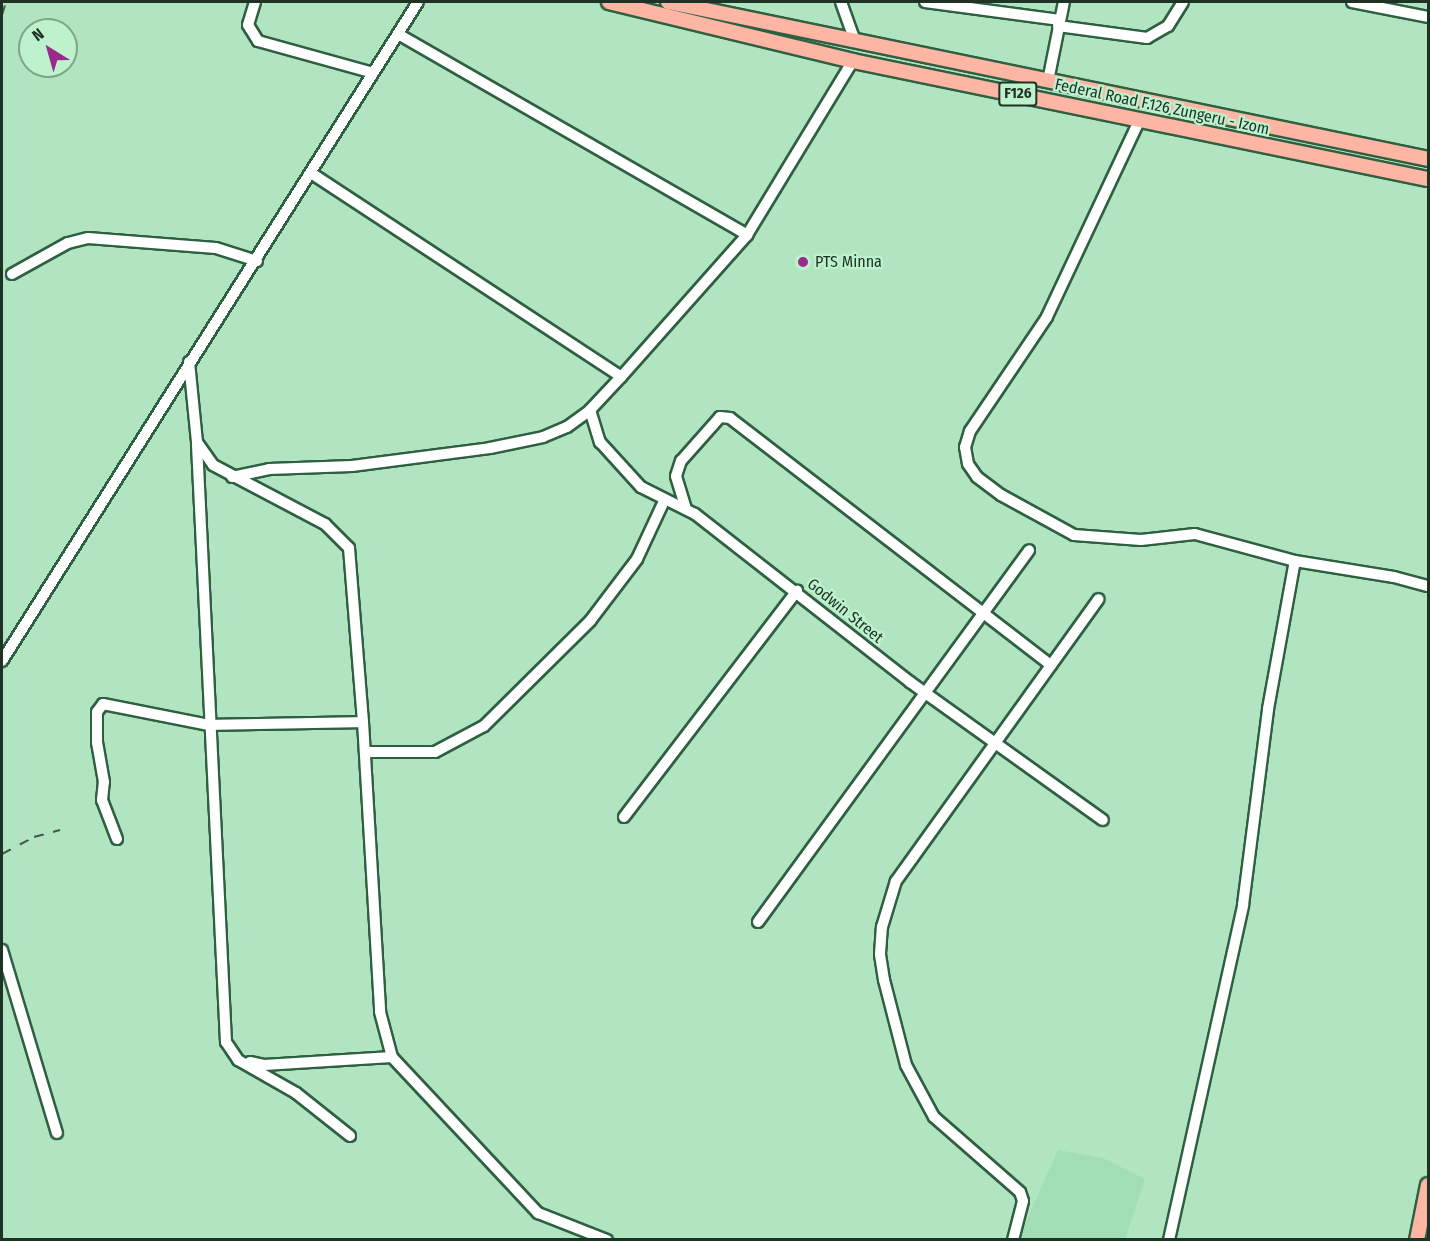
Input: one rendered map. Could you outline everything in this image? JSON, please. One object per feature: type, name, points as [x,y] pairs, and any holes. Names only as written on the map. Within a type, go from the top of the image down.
[{"type":"main road","name":"Federal Road F.126 Zungeru - Izom","points":[[609,2],[853,61],[1428,179]]},
{"type":"main road","name":"Federal Road F.126 Zungeru - Izom","points":[[668,2],[1428,159]]},
{"type":"main road","points":[[1278,148],[1281,129]]},
{"type":"main road","points":[[1417,1239],[1428,1185]]},
{"type":"street","points":[[255,2],[248,25],[258,41],[373,73]]},
{"type":"street","points":[[2,660],[189,362],[257,261],[418,2]]},
{"type":"street","points":[[841,2],[855,41]]},
{"type":"street","points":[[925,2],[1147,38],[1168,26],[1183,2]]},
{"type":"street","points":[[1048,81],[1064,2]]},
{"type":"street","points":[[1352,2],[1428,17]]},
{"type":"street","points":[[398,34],[747,235]]},
{"type":"street","points":[[232,477],[269,469],[352,466],[490,448],[543,437],[567,427],[590,410],[621,377],[747,235],[853,61]]},
{"type":"street","points":[[1140,119],[1047,317],[970,431],[965,447],[968,464],[977,477],[1001,495],[1074,535],[1141,540],[1194,534],[1295,561],[1394,577],[1428,586]]},
{"type":"street","points":[[311,173],[621,377]]},
{"type":"street","points":[[12,274],[68,243],[88,238],[216,248],[257,261]]},
{"type":"street","points":[[189,362],[197,442],[226,1042],[238,1060],[296,1093],[350,1136]]},
{"type":"street","name":"Godwin Street","points":[[590,410],[600,442],[641,487],[664,501],[686,509],[797,591],[926,693],[1102,820]]},
{"type":"street","points":[[686,509],[676,476],[681,461],[720,417],[730,418],[982,615],[1051,665]]},
{"type":"street","points":[[197,442],[213,465],[325,524],[349,548],[363,722],[380,1012],[392,1057],[538,1213],[604,1239]]},
{"type":"street","points":[[365,752],[435,752],[484,726],[590,621],[638,559],[664,501]]},
{"type":"street","points":[[758,922],[1029,550]]},
{"type":"street","points":[[1169,1239],[1243,905],[1262,743],[1295,561]]},
{"type":"street","points":[[624,816],[797,591]]},
{"type":"street","points":[[1013,1239],[1023,1201],[1020,1192],[953,1136],[922,1099],[894,1030],[880,954],[888,902],[896,881],[1099,598]]},
{"type":"street","points":[[117,838],[103,809],[104,782],[97,743],[98,708],[103,704],[209,725],[363,722]]},
{"type":"street","points":[[2,950],[57,1133]]},
{"type":"street","points":[[238,1060],[264,1065],[392,1057]]},
{"type":"shaded area","points":[[1058,1150],[1103,1158],[1145,1179],[1125,1239],[1018,1240]]},
{"type":"railway","points":[[2,15],[6,2]]},
{"type":"railway","points":[[2,854],[34,837],[60,830]]},
{"type":"place","name":"PTS Minna","points":[[803,262]]}]
